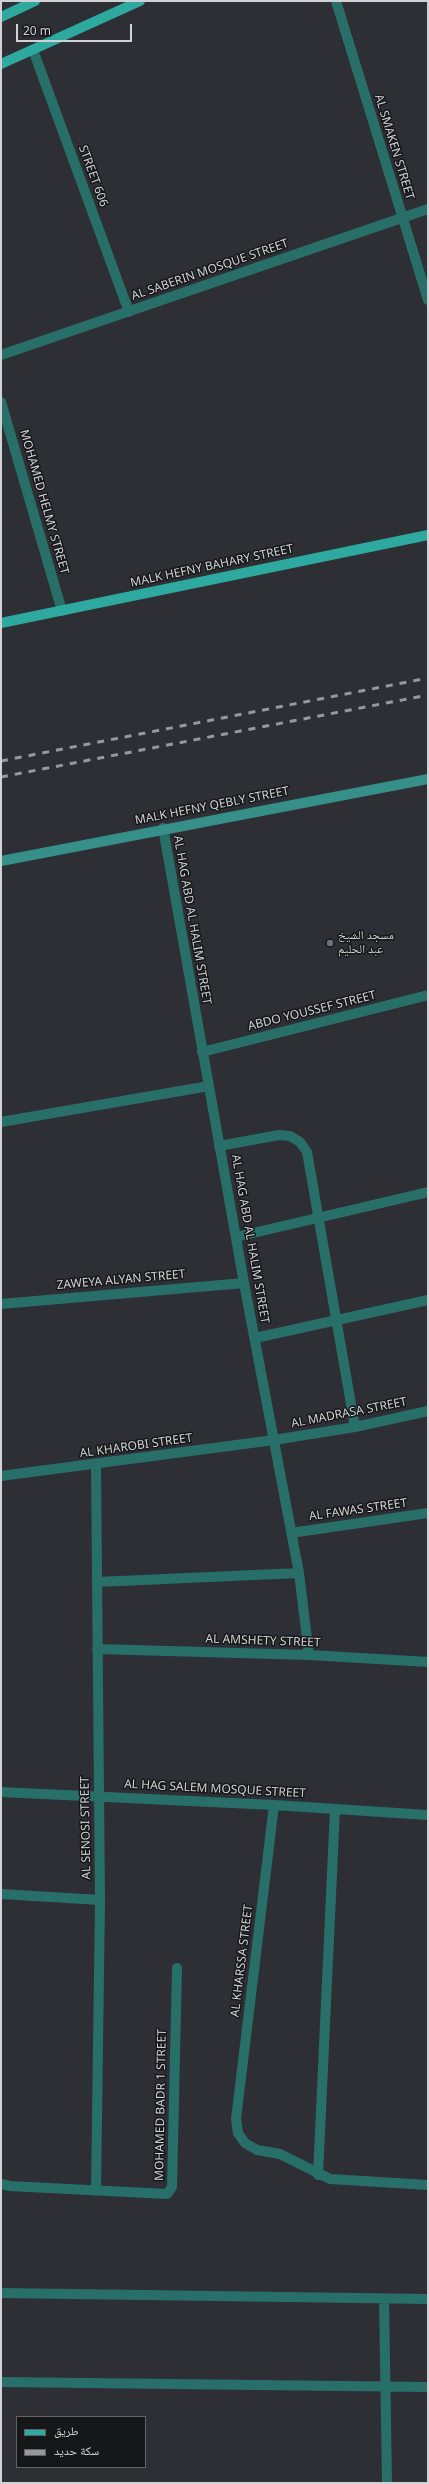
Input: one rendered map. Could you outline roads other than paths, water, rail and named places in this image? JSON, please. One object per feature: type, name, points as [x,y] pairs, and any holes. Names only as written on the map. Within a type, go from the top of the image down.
[{"type":"main road","points":[[1,17],[35,1]]},
{"type":"main road","points":[[1,64],[140,1]]},
{"type":"main road","name":"MALK HEFNY BAHARY STREET","points":[[1,623],[428,535]]},
{"type":"street","name":"AL SMAKEN STREET","points":[[336,1],[428,300]]},
{"type":"street","name":"STREET 606","points":[[33,50],[129,312]]},
{"type":"street","name":"AL SABERIN MOSQUE STREET","points":[[1,355],[428,209]]},
{"type":"street","name":"MOHAMED HELMY STREET","points":[[1,402],[62,610]]},
{"type":"street","name":"MALK HEFNY QEBLY STREET","points":[[1,861],[163,828],[428,779]]},
{"type":"street","name":"AL HAG ABD AL HALIM STREET","points":[[163,828],[219,1146],[299,1573],[309,1655]]},
{"type":"street","name":"ABDO YOUSSEF STREET","points":[[202,1052],[428,995]]},
{"type":"street","points":[[1,1122],[209,1086]]},
{"type":"street","points":[[219,1146],[279,1135],[290,1136],[300,1142],[307,1152],[355,1427]]},
{"type":"street","points":[[236,1237],[319,1219],[428,1192]]},
{"type":"street","name":"ZAWEYA ALYAN STREET","points":[[1,1304],[244,1282]]},
{"type":"street","points":[[255,1338],[428,1300]]},
{"type":"street","name":"AL MADRASA STREET","points":[[274,1440],[355,1427],[428,1411]]},
{"type":"street","name":"AL KHAROBI STREET","points":[[1,1476],[96,1465],[274,1440]]},
{"type":"street","name":"AL SENOSI STREET","points":[[96,1465],[100,1900],[96,2191]]},
{"type":"street","name":"AL FAWAS STREET","points":[[291,1533],[428,1513]]},
{"type":"street","points":[[97,1582],[299,1573]]},
{"type":"street","name":"AL AMSHETY STREET","points":[[97,1649],[309,1655],[428,1662]]},
{"type":"street","name":"AL HAG SALEM MOSQUE STREET","points":[[1,1792],[274,1805],[428,1815]]},
{"type":"street","name":"AL KHARSSA STREET","points":[[274,1805],[236,2119],[238,2133],[245,2144],[257,2150],[280,2154],[295,2160],[318,2175]]},
{"type":"street","points":[[335,1809],[318,2175],[342,2181],[428,2185]]},
{"type":"street","points":[[1,1894],[100,1900]]},
{"type":"street","name":"MOHAMED BADR 1 STREET","points":[[1,2184],[10,2186],[158,2195],[167,2194],[172,2187],[177,1968]]},
{"type":"street","points":[[1,2294],[428,2299]]},
{"type":"street","points":[[384,2299],[387,2483]]},
{"type":"street","points":[[1,2382],[428,2386]]},
{"type":"railway","points":[[1,761],[428,678]]},
{"type":"railway","points":[[1,777],[428,695]]},
{"type":"place","name":"مسجد الشيخ عبد الحليم","points":[[330,943]]}]
